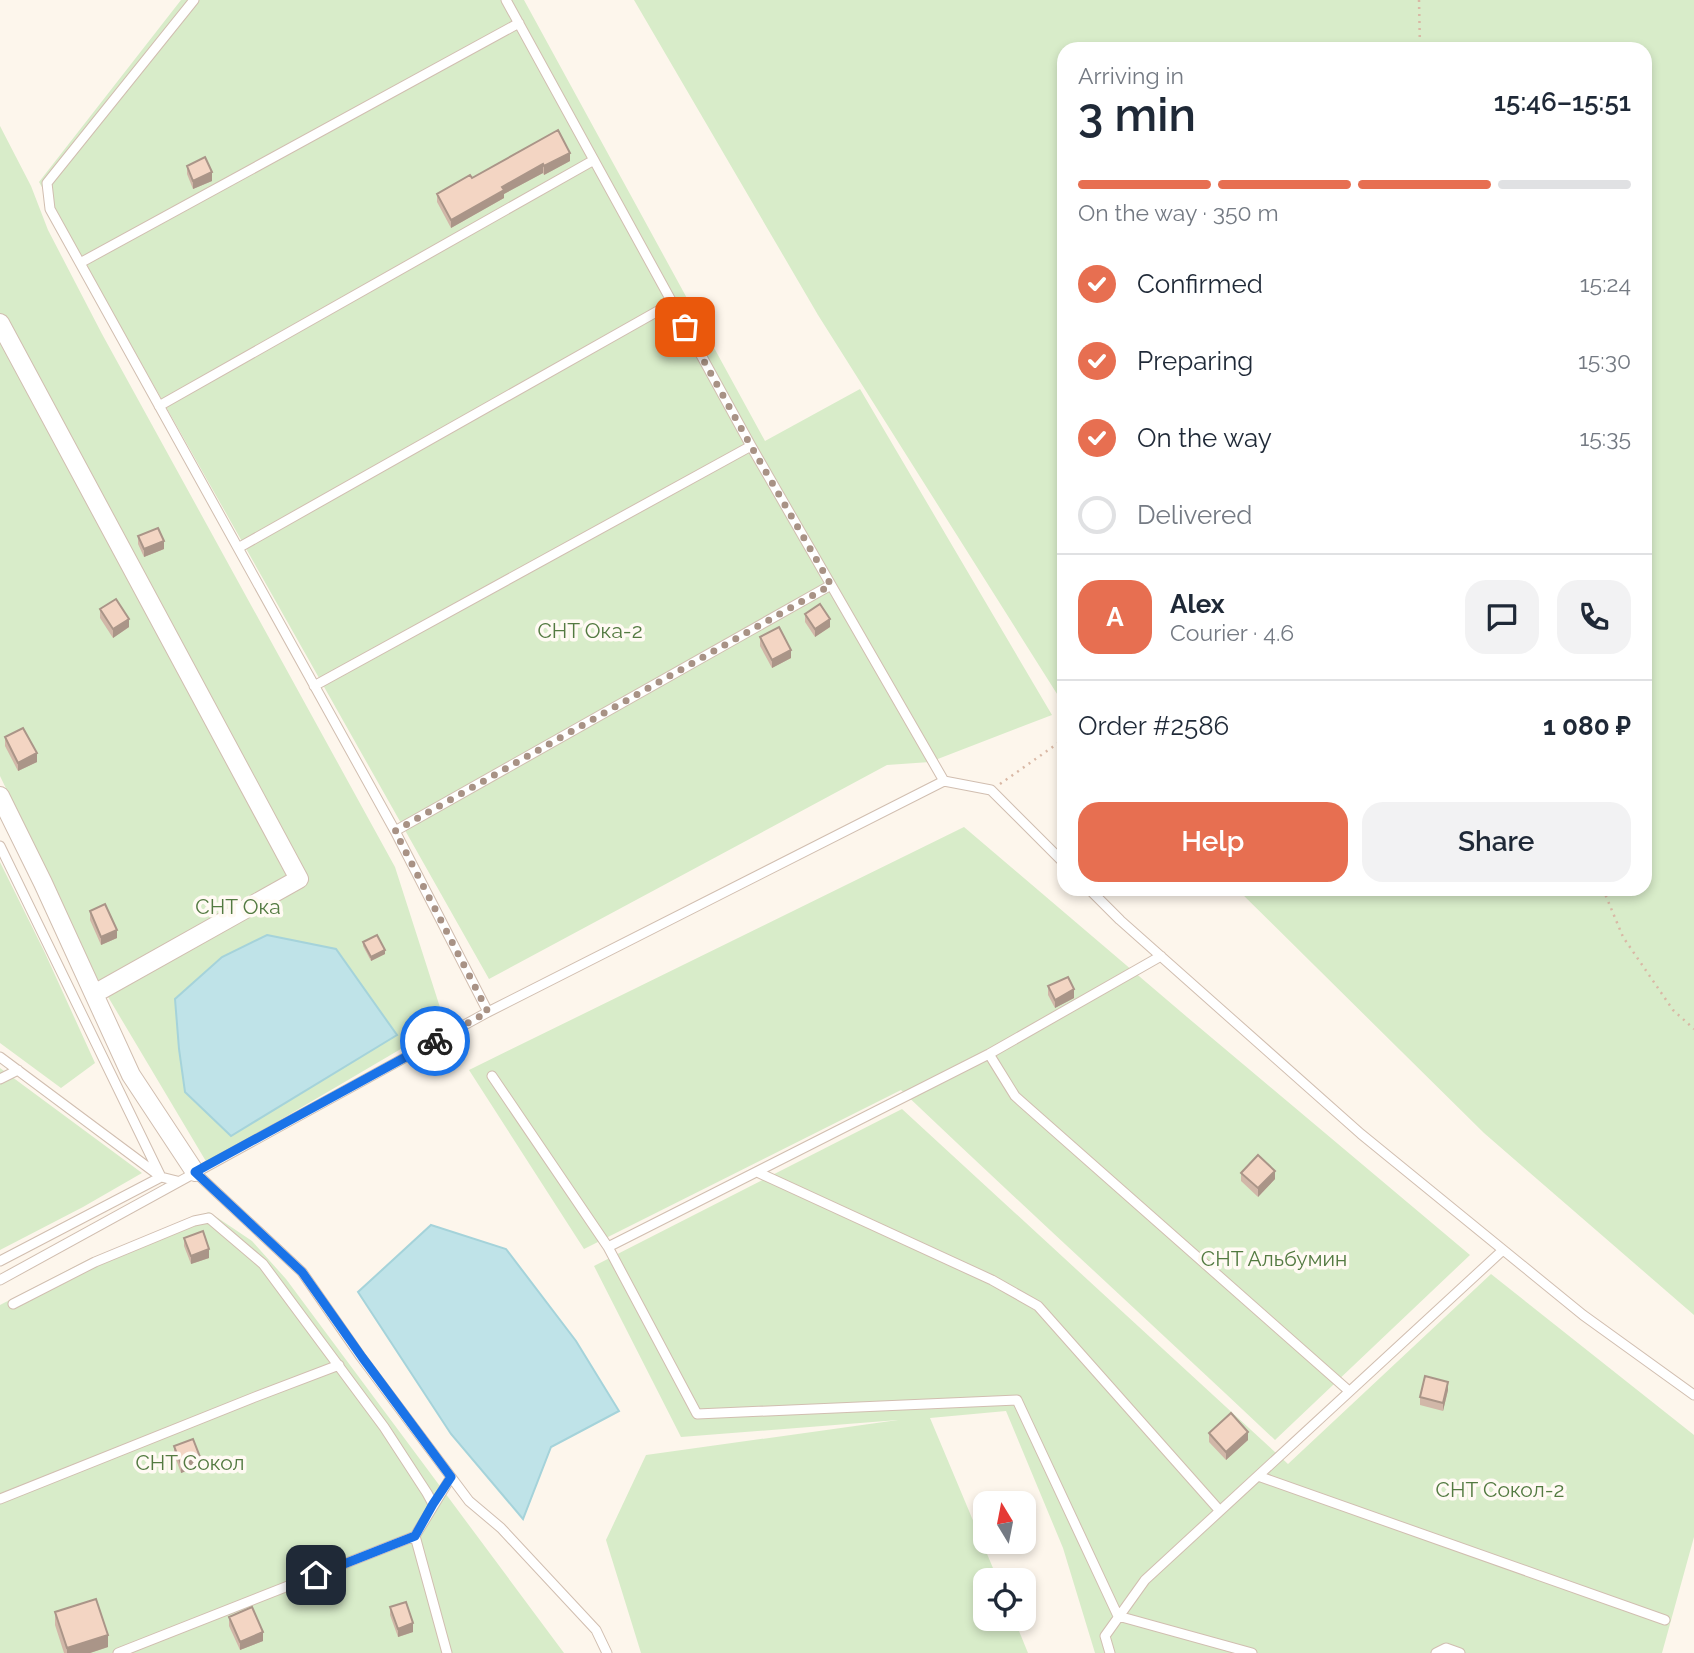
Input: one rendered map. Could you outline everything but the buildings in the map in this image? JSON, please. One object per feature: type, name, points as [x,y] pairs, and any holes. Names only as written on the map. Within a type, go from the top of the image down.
[{"type":"street","points":[[0,323],[299,879],[94,994]]},
{"type":"street","points":[[0,796],[131,1075],[195,1172]]},
{"type":"lane","points":[[194,0],[47,183],[50,209],[395,831],[488,1012]]},
{"type":"lane","points":[[506,0],[751,446],[944,781]]},
{"type":"lane","points":[[80,262],[519,23]]},
{"type":"lane","points":[[159,406],[594,160]]},
{"type":"lane","points":[[238,548],[672,303]]},
{"type":"lane","points":[[314,686],[751,446]]},
{"type":"lane","points":[[395,831],[831,585]]},
{"type":"lane","points":[[0,1280],[488,1012],[944,781],[991,790],[1057,856]]},
{"type":"lane","points":[[0,846],[161,1177]]},
{"type":"lane","points":[[1096,896],[1361,1134],[1583,1315],[1694,1395]]},
{"type":"lane","points":[[608,1247],[989,1054],[1161,957]]},
{"type":"lane","points":[[989,1054],[1016,1096],[1349,1391]]},
{"type":"lane","points":[[0,1057],[161,1177],[177,1181]]},
{"type":"lane","points":[[0,1079],[18,1070]]},
{"type":"lane","points":[[492,1076],[608,1247],[697,1414],[1017,1400],[1118,1616],[1252,1653]]},
{"type":"lane","points":[[195,1172],[302,1272],[469,1501],[501,1528],[596,1630],[607,1653]]},
{"type":"lane","points":[[757,1172],[992,1280],[1038,1306],[1220,1511]]},
{"type":"lane","points":[[0,1261],[161,1177]]},
{"type":"lane","points":[[13,1304],[95,1262],[194,1221],[209,1219],[262,1264],[397,1447],[433,1504]]},
{"type":"lane","points":[[1110,1653],[1105,1636],[1146,1580],[1503,1250]]},
{"type":"lane","points":[[0,1499],[339,1366]]},
{"type":"lane","points":[[1258,1476],[1665,1620]]},
{"type":"lane","points":[[118,1653],[415,1536],[451,1477]]},
{"type":"lane","points":[[415,1536],[447,1653]]},
{"type":"lane","points":[[1436,1653],[1446,1648],[1460,1653]]},
{"type":"path","points":[[1419,0],[1420,42]]},
{"type":"path","points":[[991,790],[1057,744]]},
{"type":"path","points":[[1606,896],[1623,937],[1673,1010],[1694,1030]]},
{"type":"green space","name":"СНТ Ока-2","points":[[181,0],[524,0],[765,441],[860,389],[1052,715],[930,762],[887,765],[489,979],[39,182]]},
{"type":"green space","points":[[634,0],[1694,0],[1694,1315],[1484,1133],[1244,896],[1652,896],[1652,42],[1057,42],[1057,694],[818,315]]},
{"type":"green space","name":"СНТ Ока","points":[[0,126],[31,186],[48,230],[102,334],[395,867],[445,1023],[207,1163],[98,980],[0,776]]},
{"type":"green space","name":"СНТ Альбумин","points":[[964,827],[1470,1255],[1275,1440],[901,1090],[584,1249],[469,1070]]},
{"type":"green space","points":[[0,862],[95,1063],[61,1088],[0,1043]]},
{"type":"green space","points":[[0,1068],[142,1173],[0,1250]]},
{"type":"green space","name":"СНТ Сокол-2","points":[[902,1109],[1288,1464],[1491,1274],[1694,1435],[1694,1537],[1662,1653],[1095,1653],[1063,1548],[1006,1411],[930,1418],[973,1520],[973,1554],[987,1554],[993,1568],[973,1568],[973,1631],[1019,1631],[1028,1653],[641,1653],[606,1540],[646,1455],[898,1420],[681,1437],[594,1266]]},
{"type":"green space","name":"СНТ Сокол","points":[[209,1212],[252,1241],[286,1279],[564,1653],[0,1653],[0,1305],[89,1259]]},
{"type":"water","points":[[267,935],[336,949],[397,1035],[231,1136],[185,1092],[175,999],[222,957]]},
{"type":"water","points":[[431,1225],[506,1249],[576,1341],[619,1411],[551,1447],[523,1519],[451,1434],[358,1292]]},
{"type":"way so far","points":[[435,1041],[488,1012],[395,831],[831,585],[685,327]]},
{"type":"route","points":[[316,1575],[415,1536],[451,1477],[302,1272],[195,1172],[435,1041]]}]
